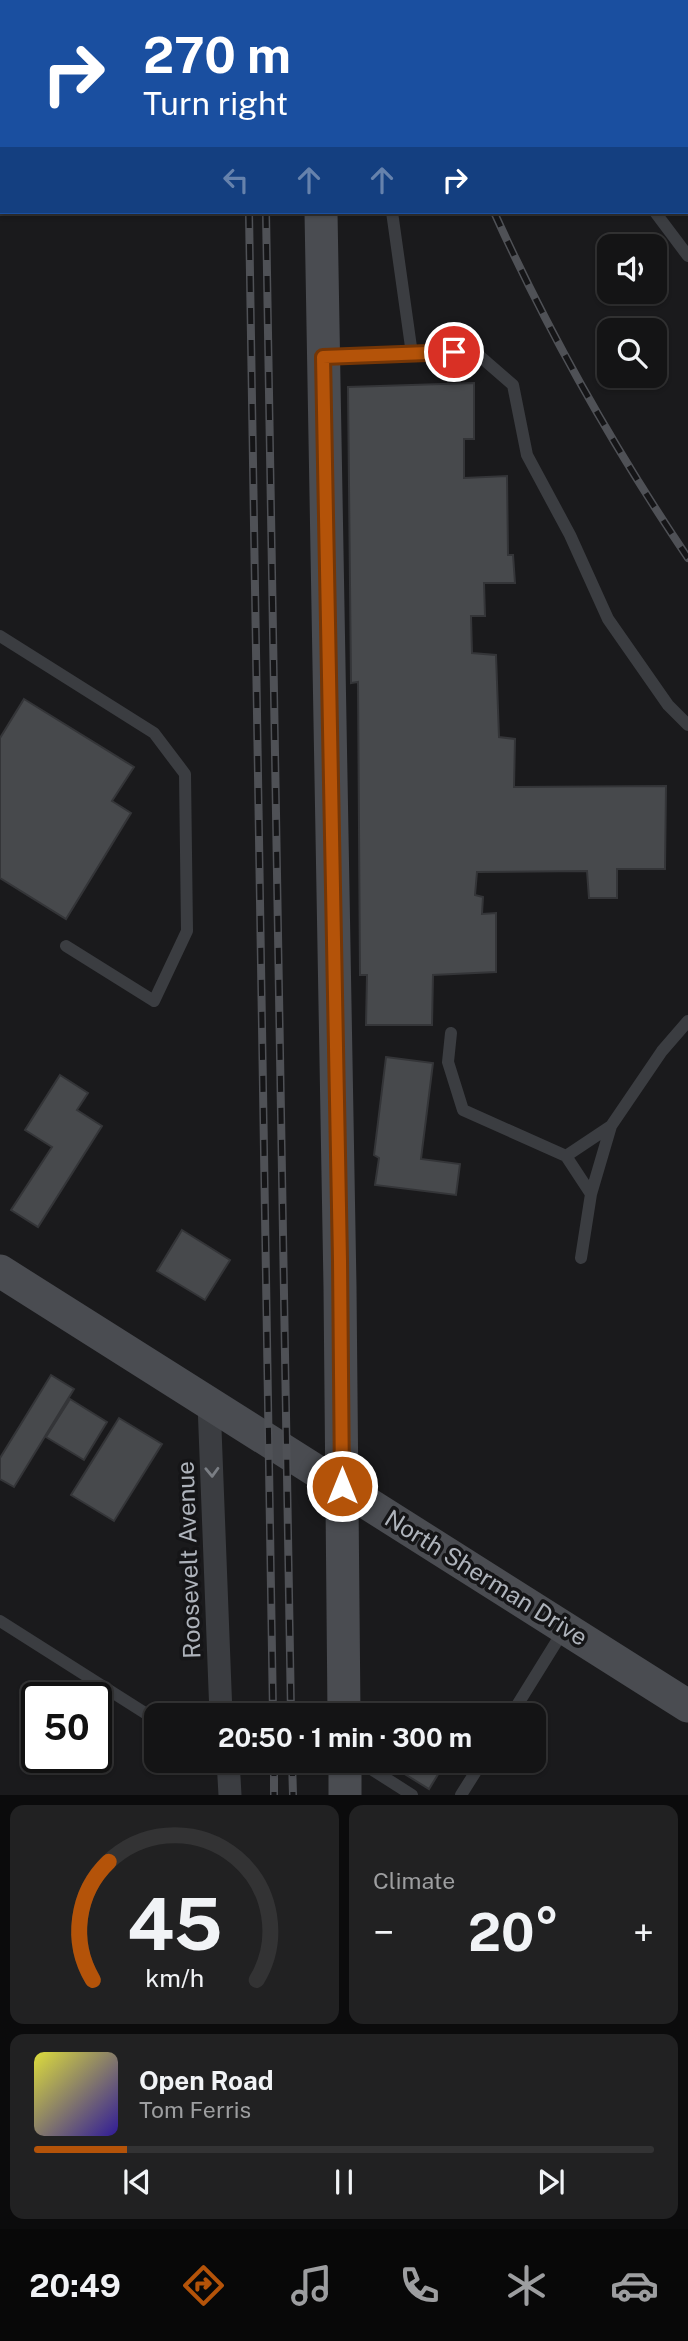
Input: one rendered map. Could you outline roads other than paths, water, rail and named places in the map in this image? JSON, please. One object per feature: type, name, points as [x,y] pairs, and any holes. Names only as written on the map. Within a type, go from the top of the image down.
[{"type":"main road","points":[[321,214],[340,1260],[344,1703]]},
{"type":"main road","name":"North Sherman Drive","points":[[0,1271],[688,1706]]},
{"type":"main road","points":[[345,1773],[345,1795]]},
{"type":"street","name":"Roosevelt Avenue","points":[[209,1403],[221,1703]]},
{"type":"street","points":[[227,1773],[230,1795]]},
{"type":"lane","points":[[392,214],[412,354]]},
{"type":"lane","points":[[656,214],[688,256]]},
{"type":"lane","points":[[323,357],[475,352],[513,385],[527,455],[570,535],[608,619],[668,705],[688,724]]},
{"type":"lane","points":[[0,636],[154,733],[185,774],[187,931],[154,1001],[66,946]]},
{"type":"lane","points":[[581,1258],[591,1194],[611,1126],[662,1051],[688,1021]]},
{"type":"lane","points":[[451,1033],[448,1062],[463,1110],[566,1156],[591,1194]]},
{"type":"lane","points":[[566,1156],[611,1126]]},
{"type":"lane","points":[[0,1621],[144,1712]]},
{"type":"lane","points":[[518,1703],[565,1628]]},
{"type":"lane","points":[[377,1773],[412,1795]]},
{"type":"lane","points":[[461,1795],[475,1773]]},
{"type":"railway","points":[[249,214],[273,1703]]},
{"type":"railway","points":[[266,214],[291,1703]]},
{"type":"railway","points":[[495,214],[584,389],[688,558]]},
{"type":"railway","points":[[274,1773],[274,1795]]},
{"type":"railway","points":[[292,1773],[293,1795]]}]
